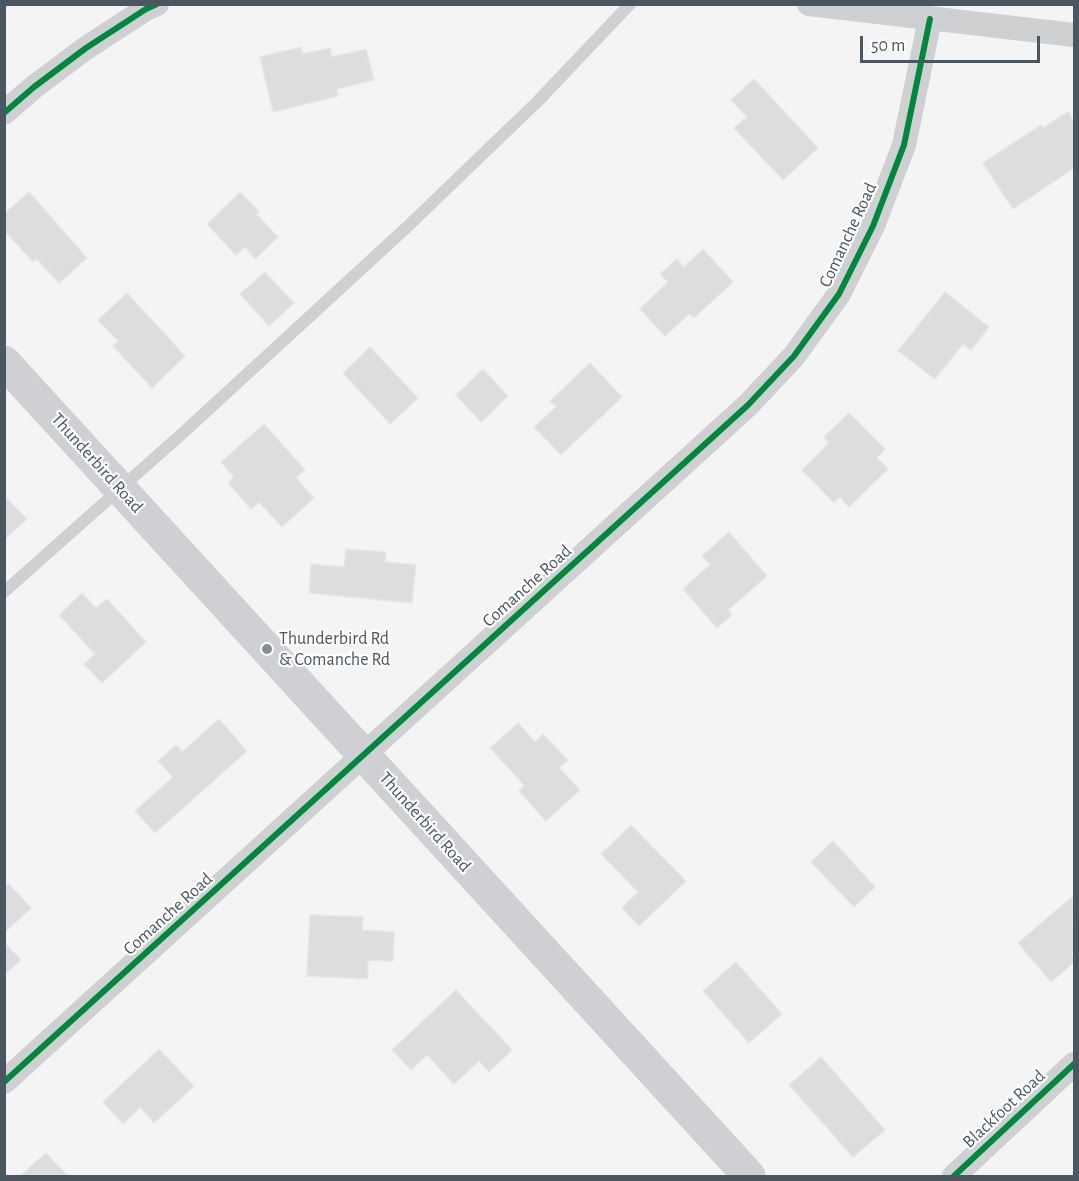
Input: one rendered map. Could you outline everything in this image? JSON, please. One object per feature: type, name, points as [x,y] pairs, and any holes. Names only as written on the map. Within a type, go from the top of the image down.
[{"type":"main road","name":"Thunderbird Road","points":[[4,362],[749,1176]]},
{"type":"street","points":[[4,113],[86,48],[157,4]]},
{"type":"street","points":[[808,4],[1074,35]]},
{"type":"street","name":"Comanche Road","points":[[4,1082],[747,405],[794,356],[839,294],[873,226],[903,145],[930,19]]},
{"type":"street","name":"Blackfoot Road","points":[[954,1176],[1074,1064]]},
{"type":"lane","points":[[4,592],[121,489],[406,228],[538,101],[630,4]]},
{"type":"building","points":[[301,47],[303,54],[330,48],[332,57],[366,49],[374,80],[337,89],[338,96],[273,112],[260,57]]},
{"type":"building","points":[[754,79],[818,148],[783,180],[734,128],[747,117],[731,100]]},
{"type":"building","points":[[1068,112],[1074,122],[1074,168],[1013,209],[983,163],[1041,125],[1043,128]]},
{"type":"building","points":[[29,192],[87,258],[59,283],[37,259],[33,262],[4,230],[4,214]]},
{"type":"building","points":[[240,192],[259,212],[256,214],[278,237],[255,259],[245,247],[236,255],[207,224]]},
{"type":"building","points":[[703,249],[733,282],[694,318],[689,314],[665,336],[640,309],[668,282],[660,274],[677,259],[684,267]]},
{"type":"building","points":[[265,272],[294,303],[269,326],[240,294]]},
{"type":"building","points":[[945,292],[989,327],[971,350],[963,344],[935,379],[898,351]]},
{"type":"building","points":[[127,293],[185,356],[152,388],[113,346],[118,341],[98,320]]},
{"type":"building","points":[[370,347],[418,398],[390,424],[343,373]]},
{"type":"building","points":[[590,363],[622,397],[561,455],[534,427],[556,407],[550,401]]},
{"type":"building","points":[[483,369],[508,396],[481,422],[456,395]]},
{"type":"building","points":[[849,413],[885,449],[877,458],[888,469],[849,507],[840,497],[834,503],[802,470],[829,443],[824,437]]},
{"type":"building","points":[[264,424],[305,470],[296,478],[314,498],[282,527],[259,502],[251,509],[228,483],[234,477],[221,462]]},
{"type":"building","points":[[4,496],[27,519],[4,540]]},
{"type":"building","points":[[729,532],[767,576],[728,610],[732,615],[717,628],[683,589],[710,565],[702,556]]},
{"type":"building","points":[[346,549],[386,552],[385,562],[416,565],[412,603],[309,593],[311,564],[344,567]]},
{"type":"building","points":[[82,593],[96,608],[107,599],[146,642],[102,683],[84,664],[95,654],[59,615]]},
{"type":"building","points":[[219,719],[247,751],[155,833],[135,811],[173,777],[158,761],[176,745],[182,752]]},
{"type":"building","points":[[518,723],[535,742],[543,734],[568,760],[559,768],[580,790],[546,821],[519,791],[524,785],[490,748]]},
{"type":"building","points":[[631,825],[686,881],[639,926],[622,908],[638,892],[601,854]]},
{"type":"building","points":[[833,841],[875,887],[854,907],[811,862]]},
{"type":"building","points":[[9,884],[31,908],[4,933],[4,888]]},
{"type":"building","points":[[1073,896],[1074,950],[1071,953],[1074,962],[1051,982],[1018,943]]},
{"type":"building","points":[[310,915],[363,917],[362,930],[394,932],[393,961],[368,960],[368,979],[307,976]]},
{"type":"building","points":[[4,942],[21,960],[4,975]]},
{"type":"building","points":[[736,962],[782,1014],[749,1043],[703,991]]},
{"type":"building","points":[[456,990],[512,1050],[489,1072],[479,1061],[454,1084],[427,1055],[411,1070],[392,1050]]},
{"type":"building","points":[[159,1049],[194,1086],[154,1123],[140,1107],[123,1124],[103,1102]]},
{"type":"building","points":[[821,1057],[885,1130],[853,1157],[789,1085]]},
{"type":"building","points":[[46,1153],[68,1176],[20,1176]]},
{"type":"cycle path","points":[[4,113],[86,48],[157,4]]},
{"type":"cycle path","points":[[4,1082],[748,405],[794,356],[839,294],[873,226],[904,145],[930,19]]},
{"type":"cycle path","points":[[954,1176],[1074,1064]]},
{"type":"place","name":"Thunderbird Rd & Comanche Rd","points":[[267,649]]}]
